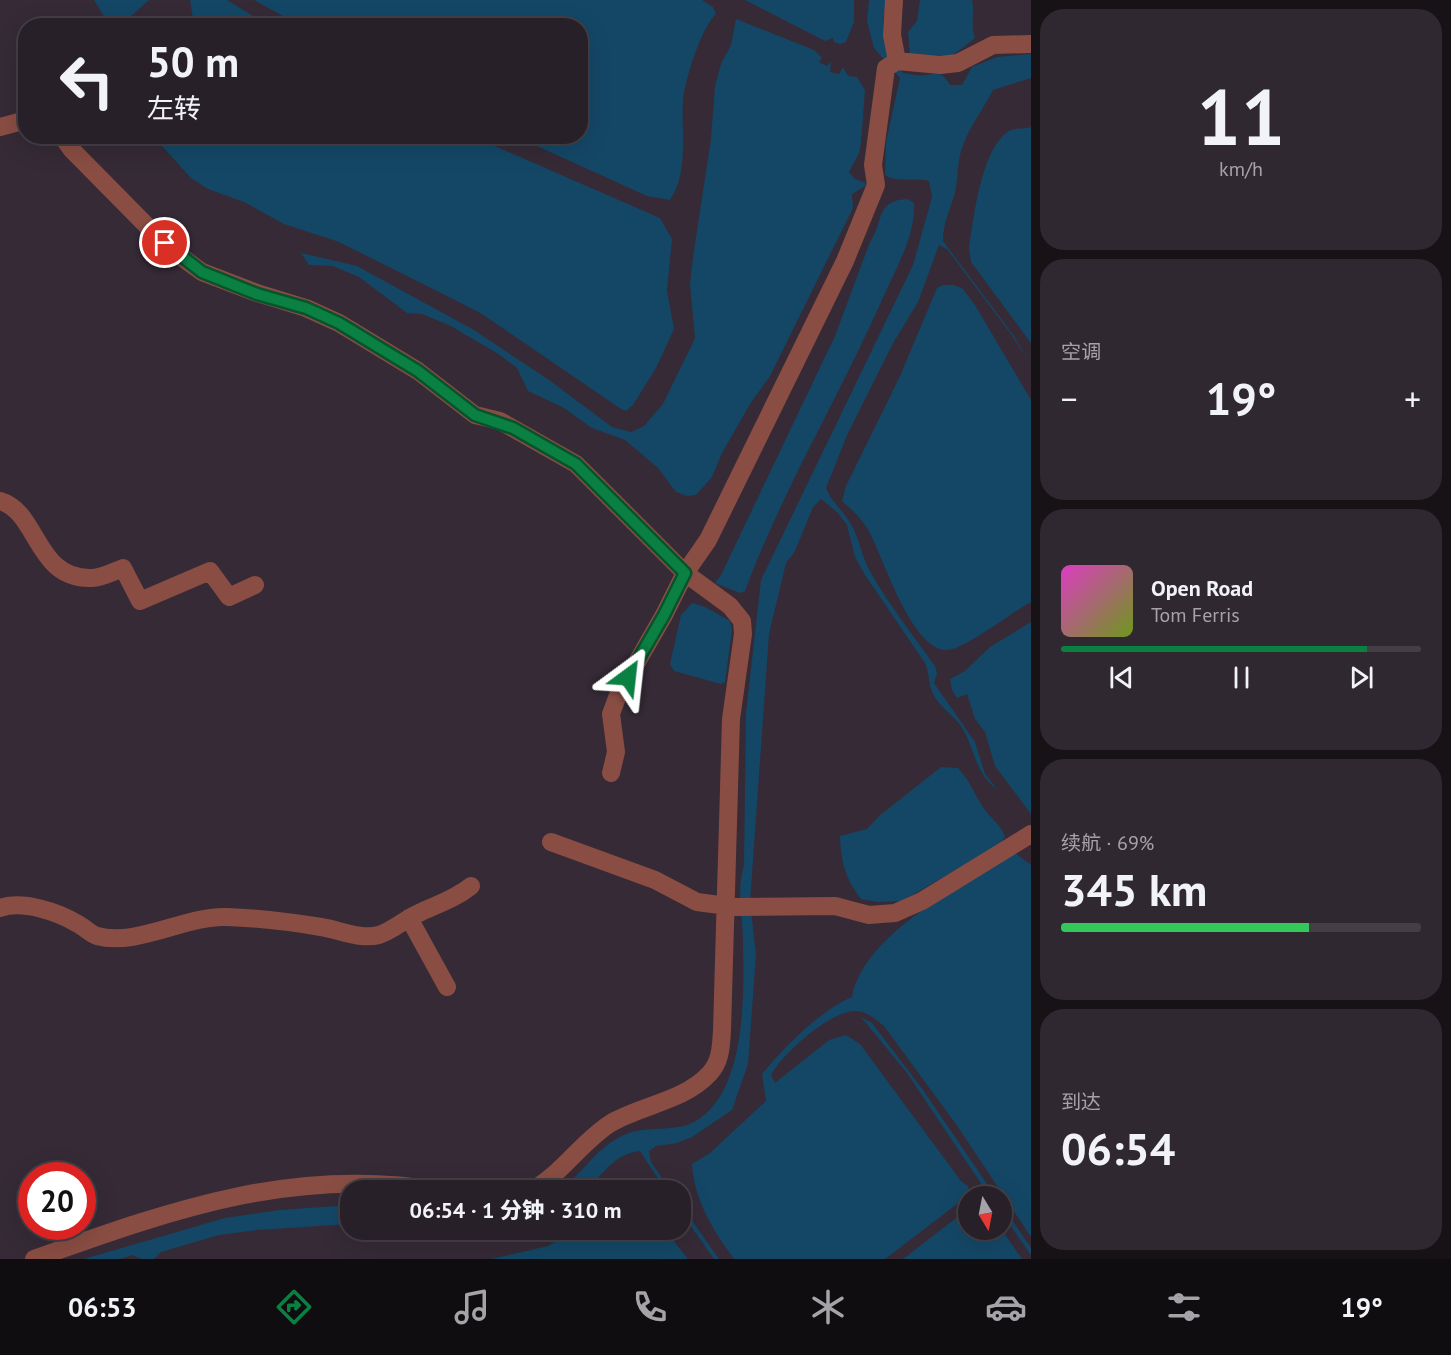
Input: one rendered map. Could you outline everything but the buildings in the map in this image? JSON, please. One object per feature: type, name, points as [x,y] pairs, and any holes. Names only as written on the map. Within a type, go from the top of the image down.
[{"type":"street","points":[[611,773],[616,753],[611,714],[615,704],[685,573],[708,540],[845,261],[876,185],[873,165],[891,64],[894,0]]},
{"type":"street","points":[[891,64],[958,63],[993,45],[1031,44]]},
{"type":"street","points":[[0,127],[18,122]]},
{"type":"street","points":[[68,144],[180,256],[202,272],[257,294],[306,308],[339,323],[418,371],[475,415],[509,425],[576,464],[685,573],[730,606],[742,621],[743,634],[731,719],[730,906],[721,1047],[711,1072],[688,1089],[609,1125],[574,1153],[549,1180]]},
{"type":"street","points":[[0,501],[20,512],[42,553],[62,570],[83,578],[94,578],[123,568],[140,601],[210,571],[229,597],[255,585]]},
{"type":"street","points":[[551,842],[655,880],[677,894],[697,902],[730,906],[835,906],[869,915],[895,913],[922,901],[1031,834]]},
{"type":"street","points":[[0,908],[23,906],[49,911],[76,923],[97,936],[158,932],[207,918],[226,917],[323,927],[359,936],[379,935],[409,918],[443,904],[471,886]]},
{"type":"street","points":[[409,918],[447,987]]},
{"type":"street","points":[[34,1259],[172,1211],[239,1194],[340,1185]]},
{"type":"water","points":[[94,0],[149,0],[129,18],[105,18]]},
{"type":"water","points":[[190,0],[227,0],[257,18],[193,18]]},
{"type":"water","points":[[254,0],[702,0],[713,7],[716,14],[699,42],[687,80],[683,100],[682,165],[676,189],[670,200],[647,196],[532,144],[588,144],[588,18],[286,18]]},
{"type":"water","points":[[745,0],[854,0],[854,22],[846,42],[840,44],[834,42],[833,38],[825,41]]},
{"type":"water","points":[[869,0],[887,0],[883,30],[887,48],[896,64],[903,73],[939,74],[945,77],[950,85],[962,85],[972,67],[997,57],[1031,54],[1031,78],[993,90],[966,137],[960,155],[955,191],[945,224],[943,241],[1014,336],[1031,365],[1011,334],[947,249],[939,245],[918,302],[892,345],[848,433],[826,488],[852,526],[868,567],[878,585],[935,666],[937,673],[934,683],[975,742],[985,774],[997,789],[989,783],[979,768],[961,726],[933,694],[925,663],[865,575],[855,557],[847,525],[838,513],[821,499],[813,507],[795,551],[786,563],[769,634],[750,902],[756,955],[748,1064],[732,1110],[692,1137],[677,1143],[656,1146],[649,1151],[651,1162],[663,1180],[659,1180],[640,1151],[622,1156],[596,1180],[572,1180],[605,1146],[624,1135],[642,1130],[679,1127],[696,1121],[713,1106],[725,1087],[734,1064],[739,1039],[743,987],[740,894],[744,865],[746,713],[761,580],[913,265],[932,197],[929,181],[895,179],[885,175],[886,142],[900,78],[874,48],[867,21]]},
{"type":"water","points":[[920,0],[972,0],[975,38],[952,56],[910,54],[908,32],[917,21]]},
{"type":"water","points":[[736,19],[814,50],[822,58],[819,62],[827,66],[831,62],[830,72],[839,74],[843,67],[848,76],[857,77],[865,90],[861,143],[859,153],[849,172],[855,179],[868,184],[852,194],[853,208],[770,376],[750,404],[722,453],[712,477],[696,495],[687,496],[676,492],[658,468],[625,440],[592,428],[564,408],[528,391],[517,368],[500,355],[449,325],[422,314],[407,313],[359,277],[333,266],[309,265],[301,253],[357,266],[474,330],[549,380],[612,427],[631,432],[644,426],[663,404],[695,338],[690,284],[693,257],[711,139],[715,86],[721,64],[731,45]]},
{"type":"water","points":[[1031,127],[1031,343],[971,262],[969,248],[980,185],[992,153],[999,140],[1009,131]]},
{"type":"water","points":[[160,144],[490,144],[660,218],[672,239],[667,291],[674,329],[656,368],[633,405],[626,411],[482,314],[339,242],[284,224],[244,202],[208,189],[191,178]]},
{"type":"water","points":[[908,199],[914,203],[914,215],[903,254],[776,517],[745,591],[740,593],[715,583],[721,575],[835,336],[882,213],[890,203]]},
{"type":"water","points":[[943,285],[954,285],[963,289],[975,305],[1031,400],[1031,602],[977,637],[948,650],[935,647],[922,636],[899,599],[867,528],[842,501],[846,486],[900,376],[937,288]]},
{"type":"water","points":[[692,603],[705,607],[730,621],[732,630],[725,682],[721,684],[674,671],[670,664],[681,615]]},
{"type":"water","points":[[1031,622],[1031,814],[995,766],[985,732],[975,719],[967,694],[957,698],[952,690],[950,679],[965,671],[990,647]]},
{"type":"water","points":[[941,767],[958,768],[1005,837],[1000,844],[902,901],[877,902],[861,899],[845,869],[840,836],[867,829],[879,816]]},
{"type":"water","points":[[1015,853],[1031,865],[1031,1237],[1012,1208],[1012,1186],[997,1186],[958,1127],[884,1026],[867,1014],[855,1011],[833,1018],[796,1045],[771,1075],[775,1083],[829,1040],[846,1035],[860,1044],[961,1181],[968,1186],[958,1186],[958,1203],[885,1259],[734,1259],[706,1214],[696,1190],[692,1164],[710,1153],[766,1101],[762,1074],[804,1030],[828,1011],[852,997],[860,974],[875,952],[918,913]]},
{"type":"water","points":[[861,1017],[872,1023],[923,1090],[988,1186],[983,1186],[907,1073]]},
{"type":"water","points":[[340,1206],[340,1225],[219,1235],[161,1252],[154,1259],[142,1259],[132,1255],[120,1259],[84,1259],[225,1218],[280,1210]]},
{"type":"water","points":[[958,1216],[958,1240],[1009,1240],[1022,1259],[903,1259]]},
{"type":"water","points":[[691,1219],[719,1259],[714,1259],[691,1226]]},
{"type":"water","points":[[1012,1220],[1031,1248],[1031,1255],[1012,1228]]},
{"type":"water","points":[[558,1240],[673,1240],[688,1259],[492,1259],[548,1246]]},
{"type":"route","points":[[165,243],[202,272],[257,294],[306,308],[339,323],[418,371],[475,415],[500,421],[576,464],[605,491],[685,573],[628,677]]}]
